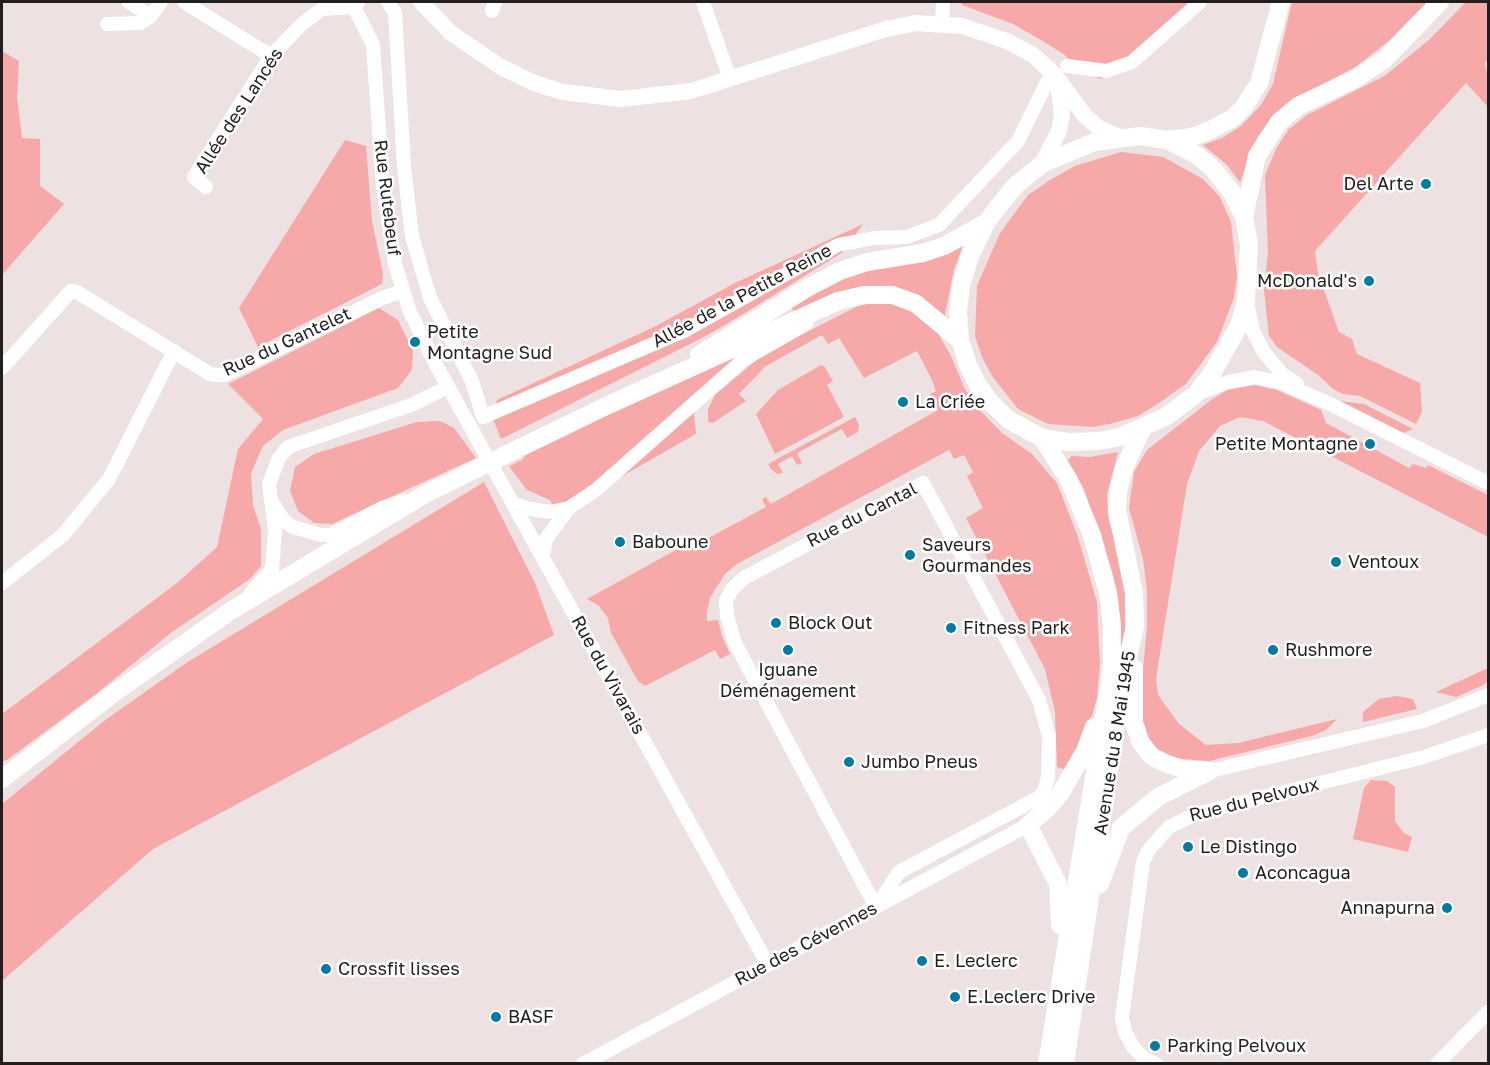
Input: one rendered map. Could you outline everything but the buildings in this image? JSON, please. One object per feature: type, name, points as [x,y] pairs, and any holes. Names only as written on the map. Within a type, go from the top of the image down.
[{"type":"main road","points":[[1167,140],[1197,155],[1214,170],[1231,191],[1244,217],[1249,244],[1246,301],[1228,350],[1196,394],[1167,416],[1143,428],[1120,437],[1099,441],[1068,442],[1042,438],[1009,420],[990,402],[978,385],[960,340],[958,312],[962,286],[970,256],[986,223],[1016,185],[1042,164],[1078,147],[1120,137],[1167,140],[1192,137],[1233,118],[1244,107],[1260,83],[1281,2]]},
{"type":"main road","points":[[1244,217],[1257,156],[1279,122],[1298,106],[1355,80],[1384,60],[1440,2]]},
{"type":"main road","points":[[652,385],[807,288],[840,271],[867,262],[923,253],[944,246],[986,223]]},
{"type":"main road","points":[[2,779],[106,698],[229,612],[427,493],[652,385],[838,301],[864,295],[892,295],[915,303],[960,340]]},
{"type":"main road","name":"Avenue du 8 Mai 1945","points":[[1065,1064],[1120,700],[1135,626],[1134,593],[1117,510],[1118,491],[1124,468],[1143,428]]},
{"type":"main road","name":"Avenue du 8 Mai 1945","points":[[1042,438],[1069,480],[1092,535],[1108,592],[1112,634],[1109,686],[1062,958],[1047,1064]]},
{"type":"main road","points":[[1135,626],[1134,722],[1140,741],[1151,756],[1167,764],[1183,769],[1210,771]]},
{"type":"main road","points":[[1062,958],[1058,884],[1028,825],[1060,794],[1085,751],[1109,686]]},
{"type":"main road","points":[[1089,916],[1121,828],[1158,797],[1210,771]]},
{"type":"street","points":[[129,2],[152,16]]},
{"type":"street","points":[[107,24],[141,23],[152,16],[161,2]]},
{"type":"street","points":[[184,2],[271,56]]},
{"type":"street","name":"Allée de la Petite Reine","points":[[388,2],[395,13],[404,167],[412,236],[430,298],[475,390],[483,417],[686,330],[838,245],[874,238],[906,237],[939,225],[1018,141],[1056,74]]},
{"type":"street","points":[[421,2],[451,33],[474,51],[534,83],[563,92],[621,99],[691,91],[886,29],[916,23],[962,26],[1007,41],[1033,55],[1056,74],[1085,116],[1099,128],[1120,137]]},
{"type":"street","points":[[703,2],[730,79]]},
{"type":"street","points":[[942,23],[943,2]]},
{"type":"street","points":[[1056,74],[1107,71],[1132,62],[1200,2]]},
{"type":"street","name":"Allée des Lancés","points":[[206,187],[194,177],[271,56],[303,24],[322,9],[356,4]]},
{"type":"street","name":"Rue Rutebeuf","points":[[356,4],[373,45],[383,186],[395,264],[410,312],[448,387]]},
{"type":"street","points":[[1042,164],[1059,131],[1062,114],[1062,99],[1056,74]]},
{"type":"street","name":"Rue du Gantelet","points":[[2,368],[71,291],[77,292],[210,374],[225,375],[382,298],[403,291]]},
{"type":"street","points":[[543,557],[546,539],[569,508],[596,490],[743,360],[808,323],[838,301]]},
{"type":"street","points":[[1246,301],[1253,331],[1263,351],[1282,375],[1327,403]]},
{"type":"street","points":[[2,583],[63,535],[110,479],[174,351]]},
{"type":"street","points":[[1196,394],[1228,382],[1255,377],[1281,383],[1327,403],[1488,483]]},
{"type":"street","points":[[229,612],[256,589],[272,569],[275,553],[273,502],[269,484],[279,458],[288,447],[411,405],[448,387]]},
{"type":"street","name":"Rue du Vivarais","points":[[448,387],[767,963]]},
{"type":"street","name":"Rue du Cantal","points":[[923,483],[1039,700],[1049,736],[1048,778],[1044,791],[1038,798],[899,872],[876,907],[735,643],[727,616],[726,601],[732,589],[744,578],[923,483]]},
{"type":"street","points":[[273,502],[284,521],[292,527],[308,534],[330,535],[382,508],[427,493]]},
{"type":"street","points":[[513,503],[550,512],[569,508]]},
{"type":"street","points":[[1210,771],[1423,721],[1488,695]]},
{"type":"street","name":"Rue du Pelvoux","points":[[1156,1064],[1144,1058],[1133,1047],[1125,1032],[1122,1018],[1143,862],[1148,851],[1169,827],[1197,814],[1424,757],[1488,735]]},
{"type":"street","name":"Rue des Cévennes","points":[[586,1063],[767,963],[1028,825]]},
{"type":"street","points":[[1437,1064],[1488,1012]]},
{"type":"shaded area","points":[[961,2],[1207,2],[1135,67],[1100,79],[1076,67],[1065,55],[1013,24],[962,5]]},
{"type":"shaded area","points":[[1292,2],[1427,2],[1390,40],[1357,66],[1296,99],[1276,114],[1258,136],[1240,182],[1227,165],[1203,145],[1224,137],[1241,126],[1261,105],[1273,84]]},
{"type":"shaded area","points":[[1466,2],[1488,2],[1488,59],[1485,63],[1488,79],[1488,107],[1466,83],[1315,251],[1318,273],[1339,332],[1352,339],[1357,354],[1420,383],[1422,412],[1416,424],[1360,396],[1343,394],[1333,389],[1318,375],[1277,347],[1269,336],[1264,290],[1268,253],[1265,175],[1277,147],[1289,129],[1307,115],[1386,75],[1430,39]]},
{"type":"shaded area","points":[[2,51],[19,61],[17,97],[22,138],[40,139],[40,186],[64,204],[2,275]]},
{"type":"shaded area","points":[[345,140],[366,146],[372,221],[383,273],[382,284],[258,347],[239,308]]},
{"type":"shaded area","points":[[1121,152],[1163,157],[1203,179],[1220,197],[1231,222],[1237,276],[1234,298],[1217,342],[1186,384],[1159,403],[1138,416],[1093,427],[1048,424],[1018,409],[992,376],[982,357],[975,336],[977,286],[1000,233],[1028,195],[1075,166]]},
{"type":"shaded area","points":[[863,224],[843,252],[745,313],[704,337],[501,439],[493,419],[497,400],[656,326],[735,283]]},
{"type":"shaded area","points":[[959,245],[962,248],[954,270],[944,319],[901,292],[797,313],[792,309],[792,304],[846,277]]},
{"type":"shaded area","points":[[884,301],[909,309],[934,326],[950,354],[965,389],[976,406],[1002,433],[1032,454],[1057,483],[1078,537],[1097,602],[1100,665],[1097,698],[1090,722],[1067,770],[1057,767],[1055,712],[1045,669],[966,518],[983,508],[967,476],[973,472],[964,455],[954,459],[949,450],[737,564],[725,574],[710,598],[707,612],[707,621],[718,620],[730,654],[720,659],[715,650],[645,686],[638,681],[611,633],[608,618],[599,606],[587,599],[683,546],[686,550],[766,507],[762,499],[766,497],[771,504],[938,410],[930,394],[936,391],[917,351],[864,378],[839,338],[828,344],[822,335],[766,366],[739,394],[746,401],[713,423],[708,422],[708,409],[715,395],[765,353],[858,306]]},
{"type":"shaded area","points":[[379,308],[398,320],[413,351],[412,370],[398,388],[283,430],[263,446],[251,473],[253,505],[261,529],[261,566],[250,579],[172,632],[96,694],[7,760],[2,761],[2,714],[177,583],[217,547],[238,449],[263,419],[228,384]]},
{"type":"shaded area","points":[[739,352],[742,356],[586,490],[564,504],[553,506],[550,500],[527,490],[509,466],[522,460],[525,455]]},
{"type":"shaded area","points":[[821,365],[825,367],[833,381],[827,385],[844,417],[775,454],[756,414],[778,390]]},
{"type":"shaded area","points":[[1255,385],[1277,390],[1321,410],[1326,423],[1409,468],[1413,464],[1426,468],[1428,465],[1488,495],[1488,537],[1263,421],[1240,417],[1220,426],[1199,451],[1187,484],[1156,679],[1158,695],[1179,724],[1206,745],[1238,743],[1337,719],[1326,730],[1312,736],[1209,761],[1169,758],[1155,749],[1147,739],[1142,722],[1140,701],[1147,627],[1147,590],[1143,559],[1129,508],[1134,472],[1147,450],[1211,400],[1227,390]]},
{"type":"shaded area","points":[[1340,401],[1364,404],[1413,429],[1403,433]]},
{"type":"shaded area","points":[[694,411],[696,434],[617,479]]},
{"type":"shaded area","points":[[855,417],[859,425],[858,432],[847,438],[842,429],[797,453],[802,463],[797,465],[792,456],[778,464],[783,473],[777,474],[768,464]]},
{"type":"shaded area","points":[[440,421],[454,428],[476,458],[332,524],[314,523],[298,511],[290,491],[295,467],[314,454],[417,422]]},
{"type":"shaded area","points":[[1118,452],[1107,495],[1108,517],[1123,571],[1125,592],[1125,634],[1121,652],[1118,597],[1112,571],[1084,489],[1068,461],[1071,456],[1090,457]]},
{"type":"shaded area","points":[[484,482],[535,583],[554,635],[153,849],[2,981],[2,804],[104,721],[186,663]]},
{"type":"shaded area","points":[[1488,668],[1488,682],[1481,686],[1456,697],[1436,692]]},
{"type":"shaded area","points":[[1397,696],[1413,699],[1417,709],[1363,722],[1363,712],[1379,699]]},
{"type":"shaded area","points":[[1371,780],[1387,781],[1395,787],[1395,821],[1404,833],[1412,837],[1408,852],[1353,839],[1364,788]]},
{"type":"place","name":"Del Arte","points":[[1426,184]]},
{"type":"place","name":"McDonald's","points":[[1369,281]]},
{"type":"place","name":"Petite Montagne Sud","points":[[415,342]]},
{"type":"place","name":"La Criée","points":[[903,402]]},
{"type":"place","name":"Petite Montagne","points":[[1370,444]]},
{"type":"place","name":"Baboune","points":[[620,542]]},
{"type":"place","name":"Saveurs Gourmandes","points":[[910,555]]},
{"type":"place","name":"Ventoux","points":[[1336,562]]},
{"type":"place","name":"Block Out","points":[[776,623]]},
{"type":"place","name":"Fitness Park","points":[[951,628]]},
{"type":"place","name":"Iguane Déménagement","points":[[788,650]]},
{"type":"place","name":"Rushmore","points":[[1273,650]]},
{"type":"place","name":"Jumbo Pneus","points":[[849,762]]},
{"type":"place","name":"Le Distingo","points":[[1188,847]]},
{"type":"place","name":"Aconcagua","points":[[1243,873]]},
{"type":"place","name":"Annapurna","points":[[1447,908]]},
{"type":"place","name":"E. Leclerc","points":[[922,961]]},
{"type":"place","name":"Crossfit lisses","points":[[326,969]]},
{"type":"place","name":"E.Leclerc Drive","points":[[955,997]]},
{"type":"place","name":"BASF","points":[[496,1017]]},
{"type":"place","name":"Parking Pelvoux","points":[[1155,1046]]}]
